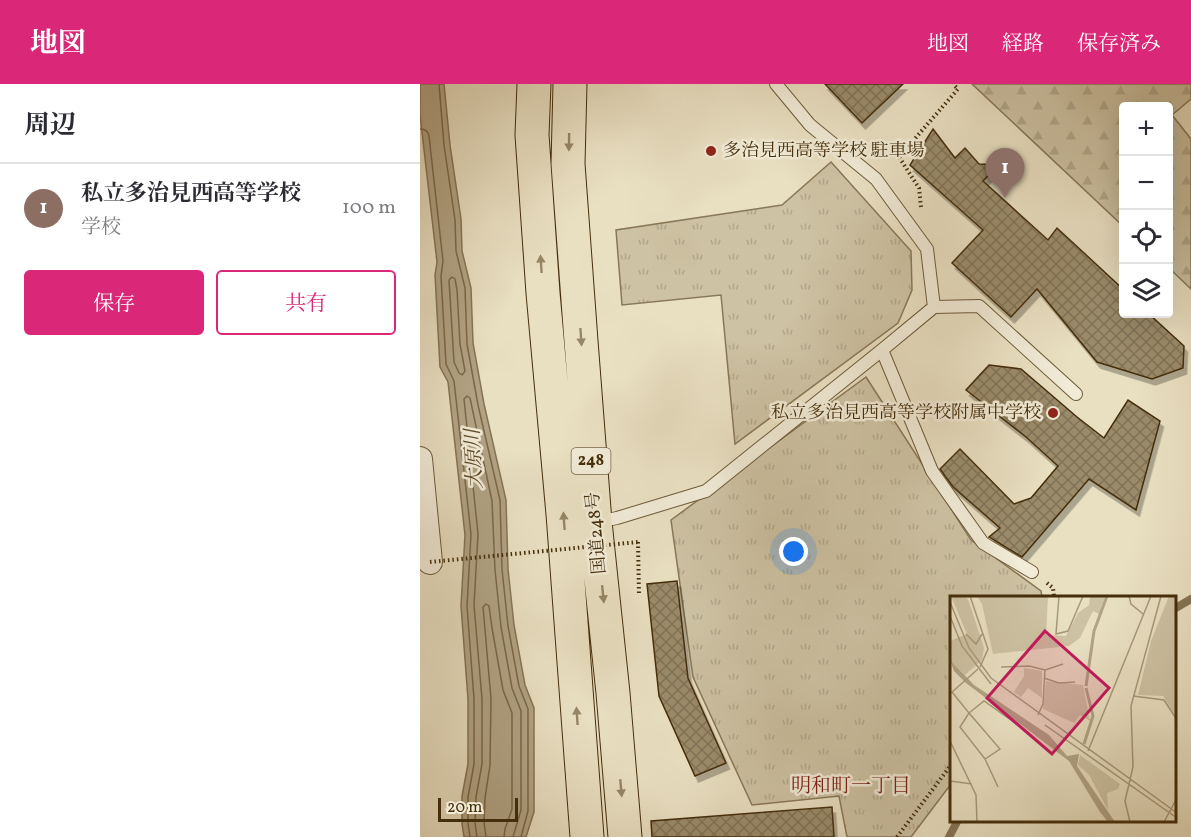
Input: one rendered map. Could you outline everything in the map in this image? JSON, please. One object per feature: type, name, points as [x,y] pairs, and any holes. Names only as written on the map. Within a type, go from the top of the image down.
[{"type":"highway","name":"国道248号","points":[[534,84],[532,135],[587,837]]},
{"type":"highway","name":"国道248号","points":[[570,84],[568,164],[596,522],[626,837]]},
{"type":"street","points":[[420,459],[430,562]]},
{"type":"lane","points":[[776,84],[810,125],[876,179],[927,249],[934,307]]},
{"type":"lane","points":[[596,522],[617,518],[705,491],[934,307],[979,306],[1076,394]]},
{"type":"lane","points":[[882,350],[932,471],[983,543],[1032,572]]},
{"type":"path","points":[[927,249],[919,188],[898,157],[958,89],[953,84]]},
{"type":"path","points":[[430,562],[638,542],[639,596]]},
{"type":"path","points":[[897,837],[950,766]]},
{"type":"green space","points":[[972,84],[1191,84],[1191,99],[1173,114],[1173,102],[1119,102],[1119,222]]},
{"type":"green space","points":[[1173,116],[1191,139],[1191,289],[1173,272]]},
{"type":"green space","points":[[831,162],[911,251],[912,290],[898,323],[735,444],[721,295],[622,305],[616,230],[782,205]]},
{"type":"green space","points":[[866,377],[971,540],[1041,591],[1042,596],[950,596],[950,785],[911,837],[847,837],[839,796],[752,805],[693,677],[671,520]]},
{"type":"water","name":"大原川","points":[[420,84],[444,84],[461,219],[462,251],[471,288],[473,343],[506,500],[508,569],[514,625],[525,685],[534,708],[534,812],[526,837],[464,837],[462,824],[462,796],[468,764],[468,699],[461,606],[465,535],[448,382],[440,367],[435,275],[437,262],[420,115]]},
{"type":"building","points":[[825,84],[903,84],[862,123]]},
{"type":"building","points":[[933,129],[955,158],[965,148],[979,164],[999,165],[983,181],[1048,240],[1057,228],[1119,285],[1119,318],[1153,318],[1184,346],[1183,368],[1152,379],[1097,362],[1037,289],[1011,317],[952,263],[983,230],[910,165]]},
{"type":"building","points":[[989,365],[1021,369],[1104,438],[1128,400],[1160,421],[1136,510],[1089,479],[1022,557],[989,537],[1000,528],[953,487],[940,469],[960,449],[1014,504],[1031,498],[1058,466],[1026,437],[966,390]]},
{"type":"building","points":[[677,581],[688,678],[726,763],[695,776],[659,696],[647,584]]},
{"type":"building","points":[[832,807],[834,837],[652,837],[651,821]]},
{"type":"waterway","points":[[1176,608],[1191,599]]},
{"type":"waterway","points":[[949,837],[957,822]]},
{"type":"place","name":"多治見西高等学校 駐車場","points":[[711,151]]},
{"type":"place","name":"私立多治見西高等学校","points":[[1005,198]]},
{"type":"place","name":"私立多治見西高等学校附属中学校","points":[[1053,413]]},
{"type":"district","name":"明和町一丁目","points":[[851,787]]}]
